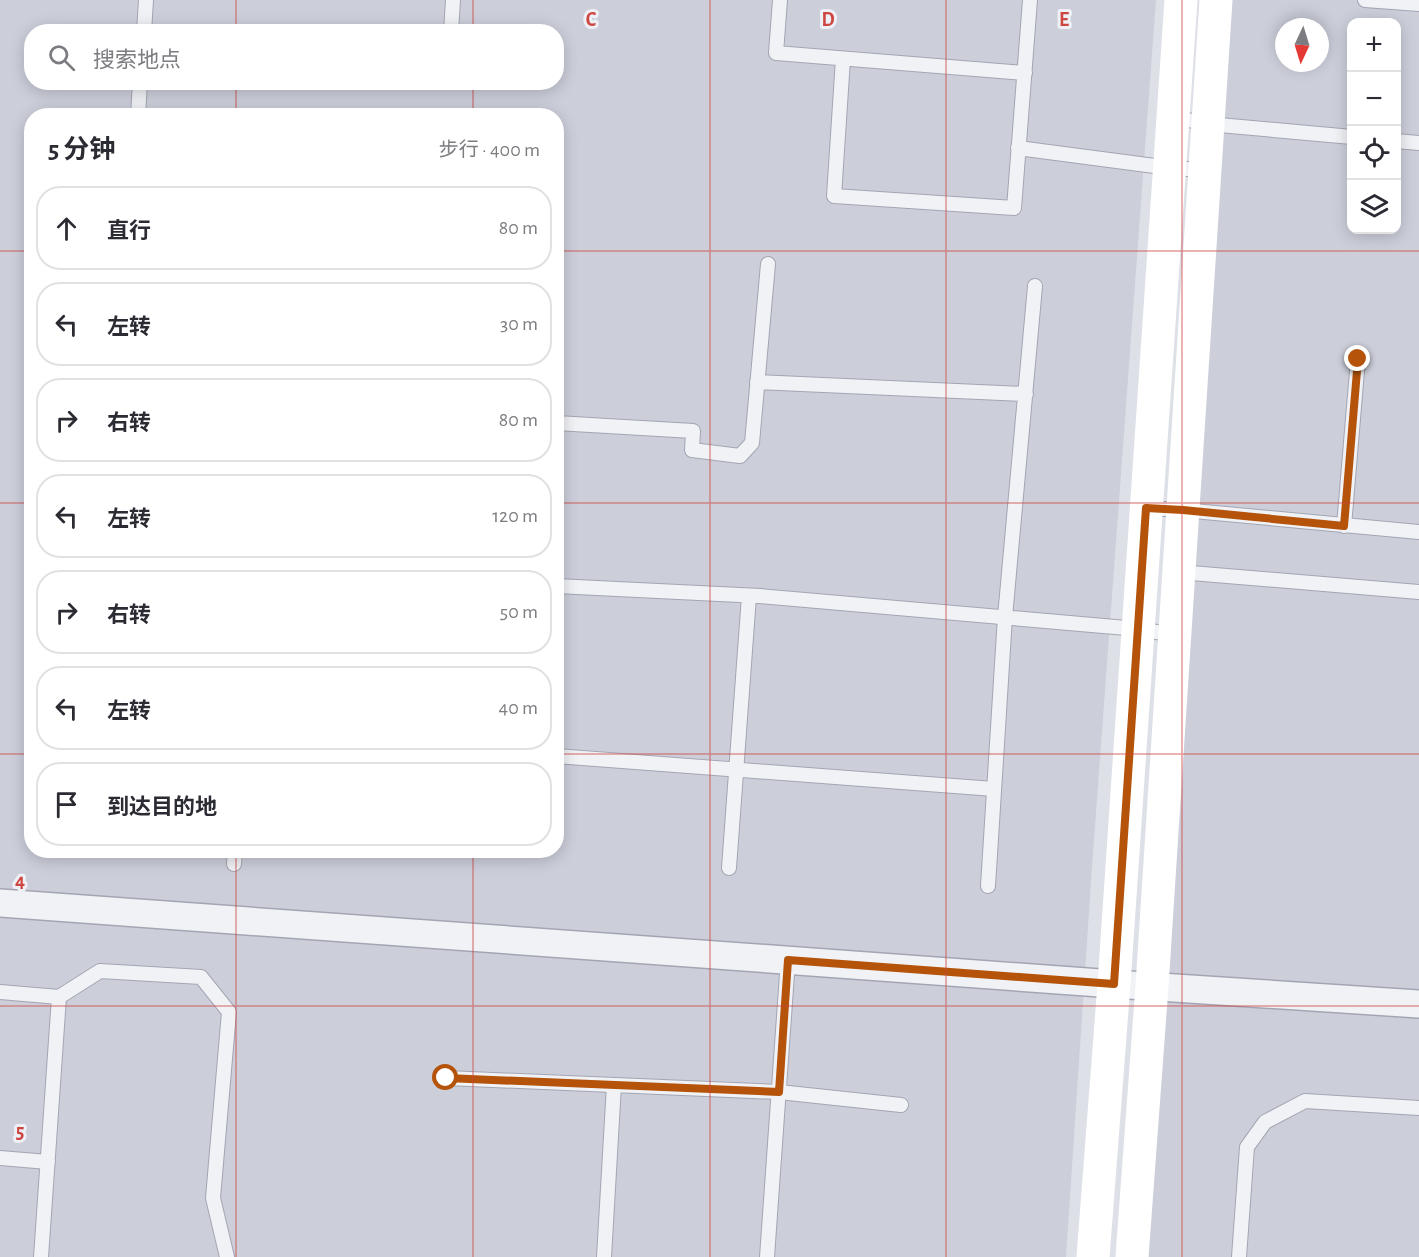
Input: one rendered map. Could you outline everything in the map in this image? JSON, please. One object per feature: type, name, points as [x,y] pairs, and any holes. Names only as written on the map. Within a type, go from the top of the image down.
[{"type":"street","points":[[1093,1257],[1114,984],[1181,0]]},
{"type":"street","points":[[1132,1257],[1152,986],[1216,0]]},
{"type":"street","points":[[0,903],[1419,1004]]},
{"type":"lane","points":[[144,24],[146,0]]},
{"type":"lane","points":[[452,24],[453,0]]},
{"type":"lane","points":[[780,0],[776,54],[1025,73]]},
{"type":"lane","points":[[843,59],[834,196],[1014,208],[1030,0]]},
{"type":"lane","points":[[1365,0],[1419,4]]},
{"type":"lane","points":[[138,108],[140,90]]},
{"type":"lane","points":[[1173,117],[1208,124],[1347,137]]},
{"type":"lane","points":[[1401,141],[1419,143]]},
{"type":"lane","points":[[1018,148],[1170,168],[1205,170]]},
{"type":"lane","points":[[564,423],[693,431],[692,450],[740,456],[752,443],[768,264]]},
{"type":"lane","points":[[988,886],[1005,617],[1035,286]]},
{"type":"lane","points":[[1344,526],[1358,359]]},
{"type":"lane","points":[[758,382],[1026,394]]},
{"type":"lane","points":[[1146,508],[1419,532]]},
{"type":"lane","points":[[1179,572],[1419,592]]},
{"type":"lane","points":[[564,586],[749,596],[1138,628],[1175,635]]},
{"type":"lane","points":[[729,868],[749,596]]},
{"type":"lane","points":[[564,757],[994,789]]},
{"type":"lane","points":[[767,1257],[788,960]]},
{"type":"lane","points":[[0,992],[59,997],[100,971],[201,977],[229,1012],[213,1198],[227,1257]]},
{"type":"lane","points":[[41,1257],[59,997]]},
{"type":"lane","points":[[446,1078],[779,1092],[901,1105]]},
{"type":"lane","points":[[604,1257],[614,1085]]},
{"type":"lane","points":[[1239,1257],[1247,1147],[1265,1122],[1305,1101],[1419,1108]]},
{"type":"lane","points":[[0,1158],[48,1162]]},
{"type":"shaded area","points":[[0,0],[1156,0],[1092,867],[1066,1257],[0,1257]]},
{"type":"shaded area","points":[[1224,0],[1419,0],[1419,1257],[1137,1257]]},
{"type":"route","points":[[446,1078],[779,1092],[788,960],[1114,984],[1146,508],[1344,526],[1358,359]]}]
